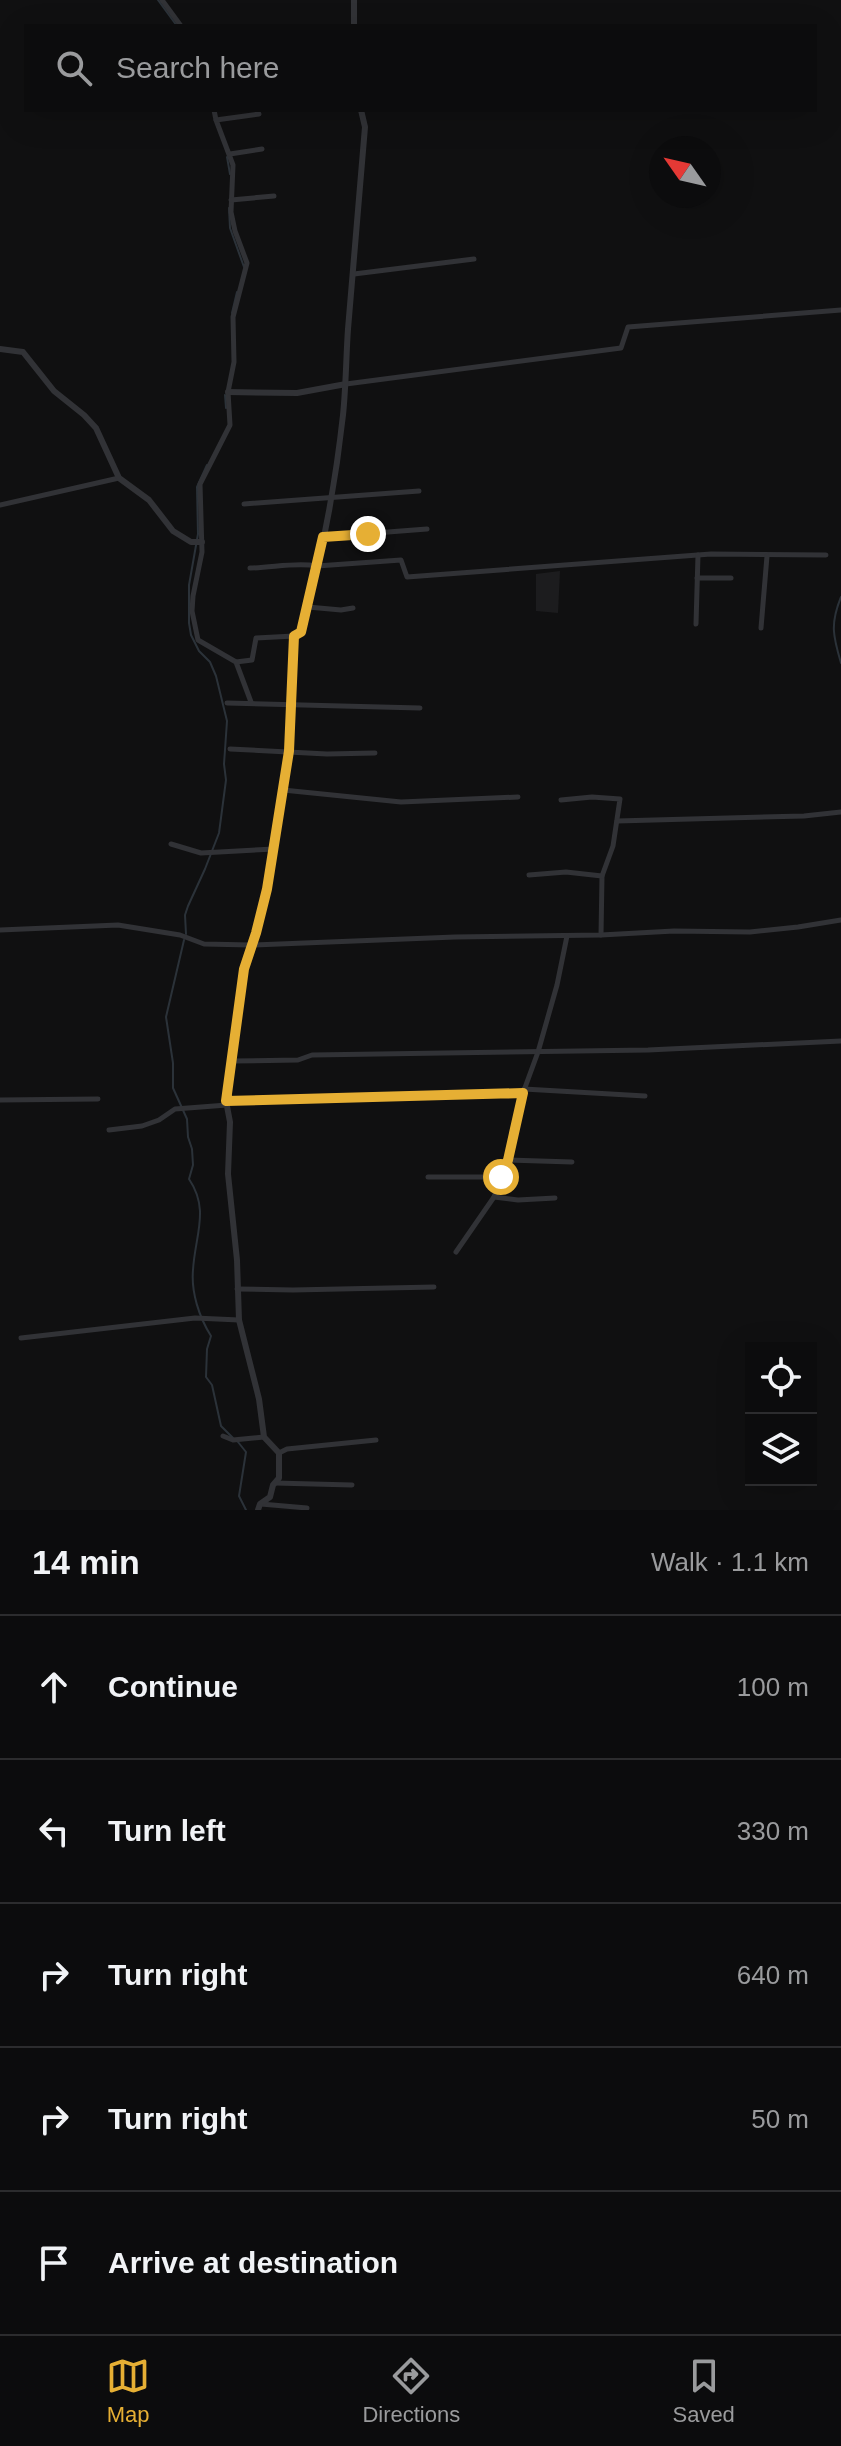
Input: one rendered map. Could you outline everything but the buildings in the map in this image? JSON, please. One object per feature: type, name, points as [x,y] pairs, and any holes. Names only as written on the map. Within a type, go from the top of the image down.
[{"type":"street","points":[[162,0],[180,24]]},
{"type":"street","points":[[354,0],[354,24]]},
{"type":"street","points":[[214,112],[230,154],[235,231],[247,263],[233,317],[234,362],[228,392],[230,425],[200,484],[202,552],[193,596],[195,633],[204,645],[236,662],[251,702]]},
{"type":"street","points":[[236,662],[252,660],[256,638],[294,636],[301,632],[308,607],[337,462],[346,384],[365,127],[361,112]]},
{"type":"street","points":[[216,120],[259,114]]},
{"type":"street","points":[[230,154],[262,149]]},
{"type":"street","points":[[231,200],[274,196]]},
{"type":"street","points":[[354,274],[474,259]]},
{"type":"street","points":[[228,392],[297,393],[621,348],[628,327],[841,310]]},
{"type":"street","points":[[0,349],[23,352],[54,391],[96,428],[119,478],[149,500],[173,531],[191,542],[202,542]]},
{"type":"street","points":[[0,505],[119,478]]},
{"type":"street","points":[[244,504],[419,491]]},
{"type":"street","points":[[323,537],[427,529]]},
{"type":"street","points":[[696,624],[698,555]]},
{"type":"street","points":[[250,568],[401,560],[407,577],[698,555],[826,555]]},
{"type":"street","points":[[761,628],[767,556]]},
{"type":"street","points":[[697,578],[731,578]]},
{"type":"street","points":[[308,607],[353,608]]},
{"type":"street","points":[[259,1507],[270,1497],[279,1478],[279,1453],[264,1437],[259,1399],[239,1320],[237,1260],[228,1174],[230,1122],[226,1103],[244,969],[261,915],[289,751],[294,636]]},
{"type":"street","points":[[227,703],[420,708]]},
{"type":"street","points":[[230,749],[375,753]]},
{"type":"street","points":[[283,790],[401,802],[518,797]]},
{"type":"street","points":[[561,800],[619,798],[613,846],[602,876],[601,935]]},
{"type":"street","points":[[617,821],[804,816],[841,812]]},
{"type":"street","points":[[171,844],[201,853],[274,849]]},
{"type":"street","points":[[529,875],[566,872],[602,876]]},
{"type":"street","points":[[0,930],[118,925],[180,935],[204,944],[251,945],[674,931],[750,932],[841,920]]},
{"type":"street","points":[[456,1252],[494,1197],[508,1160],[524,1091],[557,985],[567,936]]},
{"type":"street","points":[[232,1061],[298,1060],[312,1055],[538,1052],[841,1041]]},
{"type":"street","points":[[109,1130],[151,1123],[175,1109],[226,1103],[524,1091],[645,1096]]},
{"type":"street","points":[[0,1100],[98,1099]]},
{"type":"street","points":[[508,1160],[572,1162]]},
{"type":"street","points":[[428,1177],[501,1177]]},
{"type":"street","points":[[494,1197],[518,1200],[555,1198]]},
{"type":"street","points":[[236,1289],[434,1287]]},
{"type":"street","points":[[21,1338],[195,1318],[239,1320]]},
{"type":"street","points":[[223,1436],[236,1440],[264,1437]]},
{"type":"street","points":[[279,1453],[287,1449],[376,1440]]},
{"type":"street","points":[[274,1483],[352,1485]]},
{"type":"street","points":[[259,1507],[307,1508]]},
{"type":"shaded area","points":[[560,571],[558,613],[536,611],[536,574]]},
{"type":"waterway","points":[[158,0],[176,24]]},
{"type":"waterway","points":[[227,157],[230,174]]},
{"type":"waterway","points":[[229,208],[230,228],[244,267]]},
{"type":"waterway","points":[[232,313],[237,292]]},
{"type":"waterway","points":[[225,395],[226,408]]},
{"type":"waterway","points":[[186,934],[185,915],[219,833],[226,780],[227,721],[216,676],[210,662],[199,651],[189,623],[189,585],[198,534],[197,487],[207,465]]},
{"type":"waterway","points":[[841,597],[834,630],[841,663]]},
{"type":"waterway","points":[[184,940],[166,1017],[173,1063],[173,1088],[187,1119],[192,1149],[193,1165],[189,1179],[199,1201],[200,1223],[193,1287],[211,1336],[206,1377],[212,1385],[221,1426],[233,1438]]},
{"type":"waterway","points":[[238,1442],[246,1452],[239,1496],[246,1510]]},
{"type":"route","points":[[368,534],[323,537],[301,632],[294,636],[289,751],[267,889],[244,969],[226,1101],[523,1093],[508,1160],[501,1177]]}]
